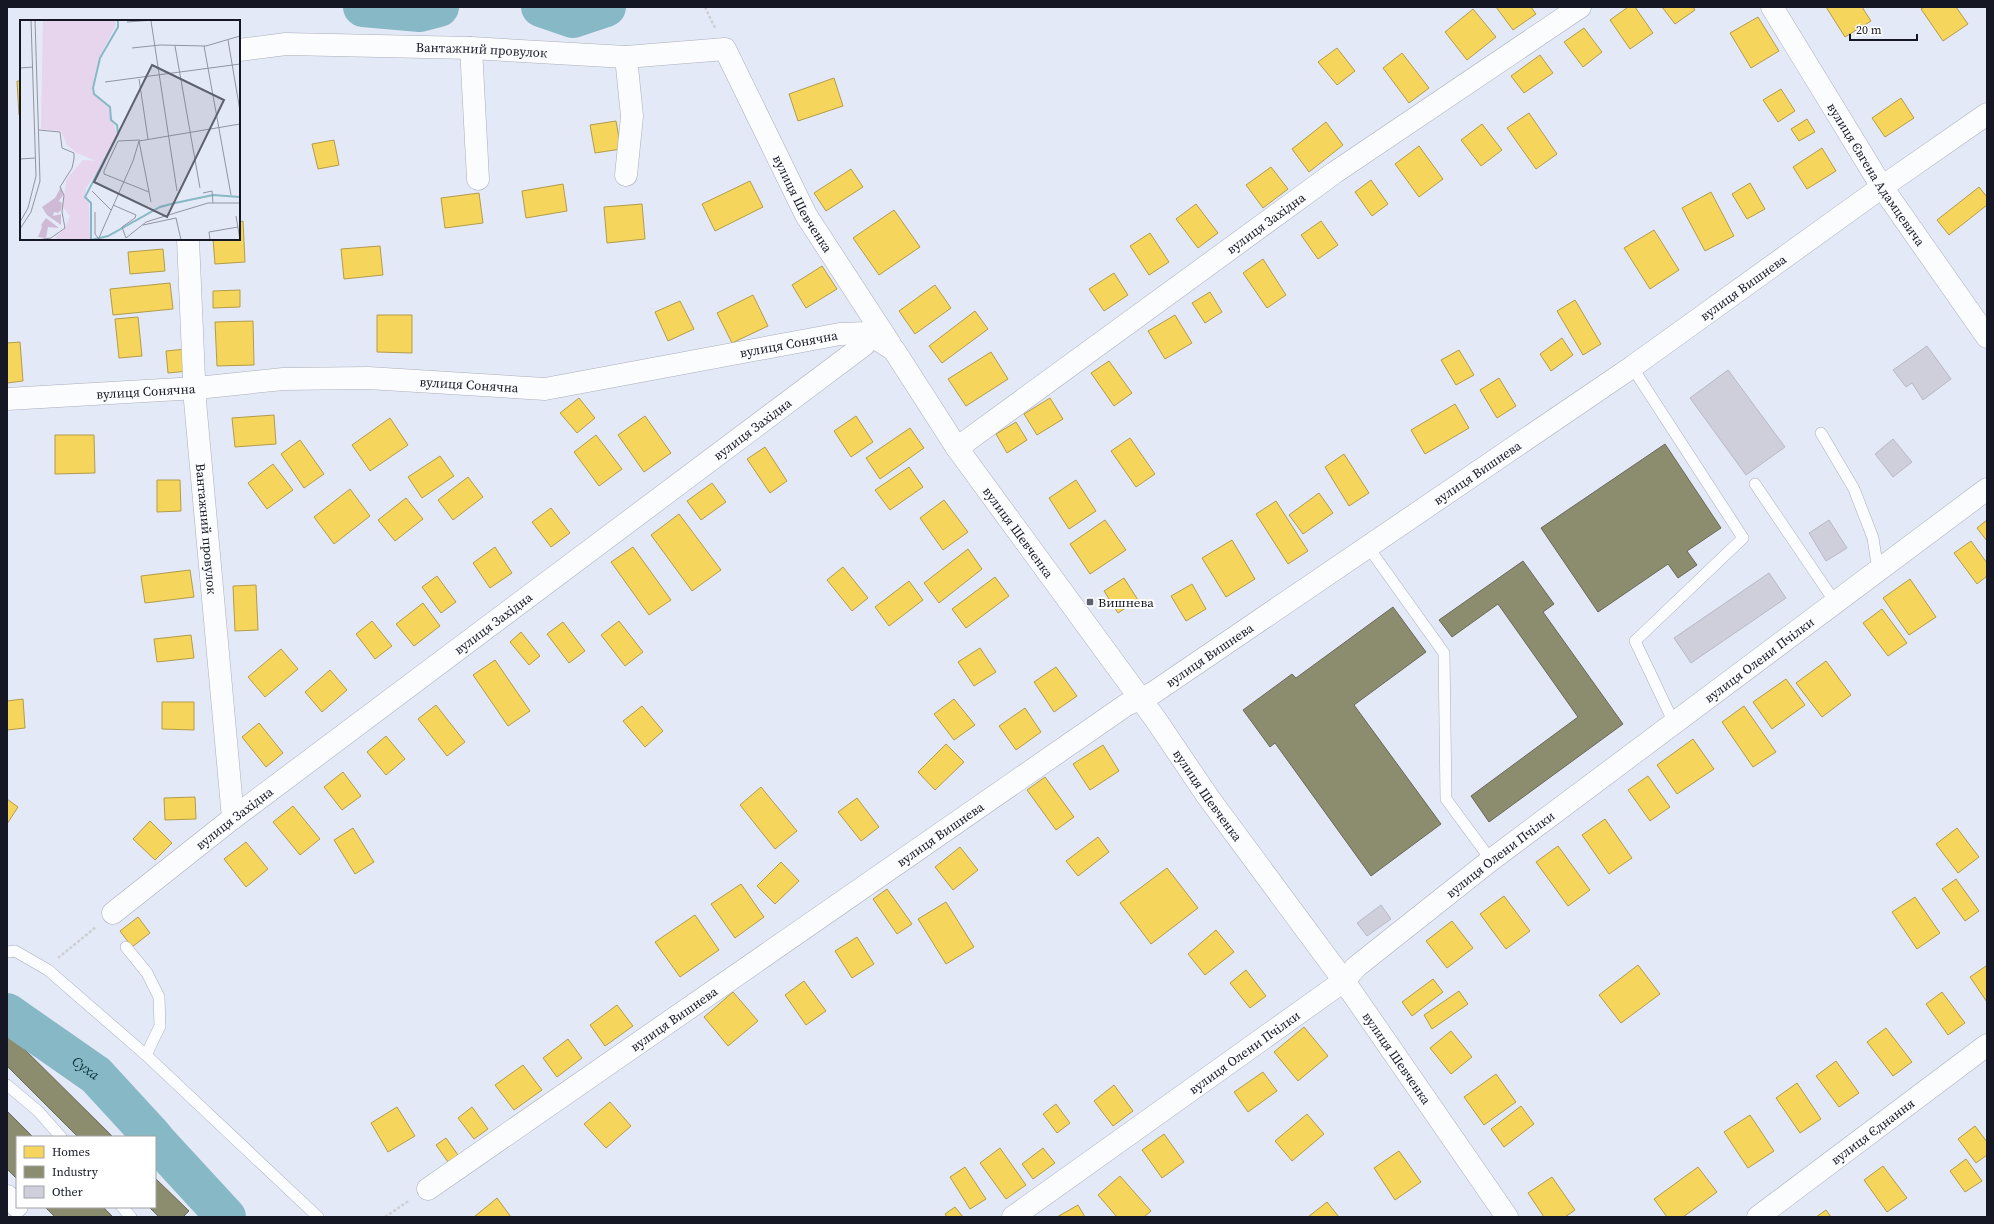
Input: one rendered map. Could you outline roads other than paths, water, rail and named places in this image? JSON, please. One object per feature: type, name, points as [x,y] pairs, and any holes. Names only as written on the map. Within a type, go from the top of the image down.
[{"type":"street","name":"вулиця Західна","points":[[957,448],[1334,172],[1580,7]]},
{"type":"street","name":"вулиця Євгена Адамцевича","points":[[1772,7],[1882,187],[1987,337]]},
{"type":"street","name":"Вантажний провулок","points":[[240,50],[286,44],[471,48],[626,57],[725,49]]},
{"type":"street","points":[[471,48],[478,179]]},
{"type":"street","name":"вулиця Шевченка","points":[[725,49],[806,215],[910,373],[957,448],[1156,720],[1208,797],[1344,981],[1507,1217]]},
{"type":"street","points":[[626,57],[632,116],[626,175]]},
{"type":"street","name":"вулиця Вишнева","points":[[428,1189],[1126,705],[1153,693],[1632,367],[1882,187],[1987,114]]},
{"type":"street","name":"Вантажний провулок","points":[[188,240],[194,378],[197,388],[195,401],[233,818]]},
{"type":"street","name":"вулиця Західна","points":[[113,913],[233,818],[864,345],[868,333]]},
{"type":"street","points":[[868,333],[894,350]]},
{"type":"street","name":"вулиця Сонячна","points":[[7,400],[197,388],[283,379],[368,378],[545,390],[840,334],[868,333]]},
{"type":"street","name":"вулиця Олени Пчілки","points":[[1013,1217],[1344,981],[1356,967],[1491,860],[1987,489]]},
{"type":"street","name":"вулиця Єднання","points":[[1758,1217],[1987,1045]]},
{"type":"street","points":[[7,1196],[16,1206]]},
{"type":"street","points":[[18,1208],[28,1217]]},
{"type":"lane","points":[[1632,367],[1743,538],[1635,641],[1674,723]]},
{"type":"lane","points":[[1821,433],[1854,489],[1873,538],[1878,571]]},
{"type":"lane","points":[[1755,484],[1835,602]]},
{"type":"lane","points":[[1368,548],[1371,550],[1444,653],[1446,799],[1491,860]]},
{"type":"lane","points":[[126,947],[147,973],[159,997],[160,1026],[146,1056]]},
{"type":"lane","points":[[7,952],[15,951],[45,968],[146,1056],[318,1217]]},
{"type":"lane","points":[[7,1085],[38,1111],[60,1136]]},
{"type":"lane","points":[[123,1208],[131,1217]]},
{"type":"waterway","points":[[363,7],[420,12],[439,7]]},
{"type":"waterway","points":[[541,7],[573,18],[606,7]]},
{"type":"waterway","name":"Суха","points":[[7,1013],[96,1075],[152,1136]]},
{"type":"waterway","name":"Суха","points":[[156,1141],[226,1217]]},
{"type":"place","name":"Вишнева","points":[[1090,602]]}]
